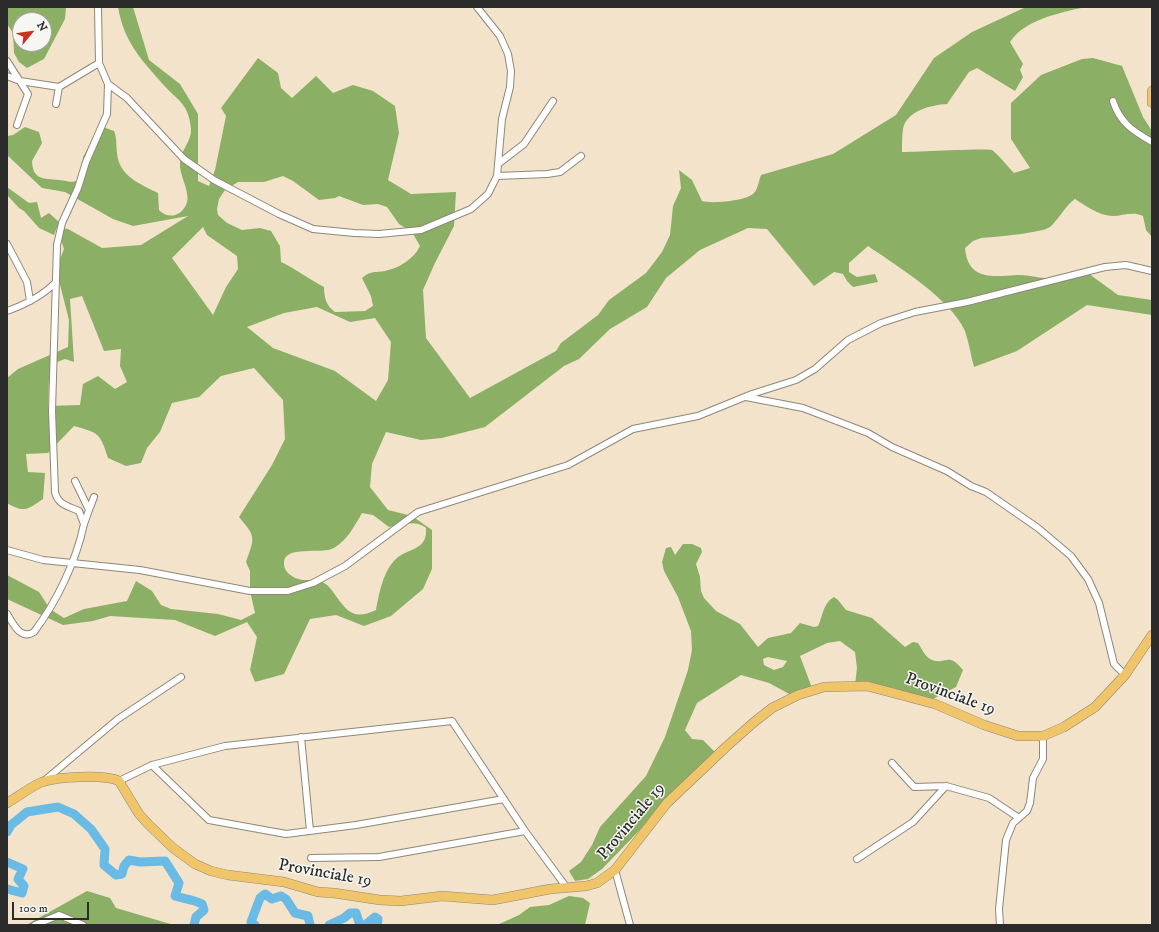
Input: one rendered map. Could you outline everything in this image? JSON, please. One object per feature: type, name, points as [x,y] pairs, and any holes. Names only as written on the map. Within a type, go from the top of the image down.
[{"type":"main road","points":[[1152,91],[1152,103]]},
{"type":"main road","name":"Provinciale 19","points":[[119,781],[139,814],[149,825],[173,848],[195,864],[211,871],[284,882],[318,892],[380,900],[401,901],[442,896],[493,900],[550,889],[597,883],[615,870],[667,803],[726,747],[772,708],[812,689],[841,686],[867,686],[935,704],[984,725],[1012,734],[1043,736],[1064,727],[1095,707],[1125,675],[1152,635]]},
{"type":"main road","points":[[7,803],[42,782],[97,777],[119,781]]},
{"type":"street","points":[[84,524],[78,510],[58,502],[54,492],[52,411],[54,283],[59,233],[86,162],[104,124],[107,114],[108,84],[99,63],[98,7]]},
{"type":"street","points":[[108,84],[127,98],[184,159],[198,170],[279,214],[313,228],[379,234],[421,230],[458,216],[471,209],[488,194],[497,176],[502,119],[510,86],[511,71],[508,54],[500,36],[477,7]]},
{"type":"street","points":[[7,62],[28,94],[17,125]]},
{"type":"street","points":[[7,76],[20,81],[59,87],[99,63]]},
{"type":"street","points":[[56,104],[59,87]]},
{"type":"street","points":[[1113,100],[1119,116],[1124,122],[1152,142]]},
{"type":"street","points":[[498,164],[524,144],[552,101]]},
{"type":"street","points":[[497,176],[560,172],[581,156]]},
{"type":"street","points":[[7,244],[27,282],[30,301]]},
{"type":"street","points":[[7,550],[43,560],[140,570],[250,591],[288,591],[313,583],[345,566],[418,512],[568,465],[633,429],[698,416],[806,375],[848,340],[886,321],[914,312],[974,300],[1105,266],[1126,265],[1152,271]]},
{"type":"street","points":[[7,311],[30,301],[47,291],[54,283]]},
{"type":"street","points":[[745,397],[774,401],[803,408],[868,433],[892,447],[948,471],[971,486],[986,492],[1038,528],[1071,556],[1088,579],[1099,603],[1114,664],[1125,675]]},
{"type":"street","points":[[75,481],[89,510]]},
{"type":"street","points":[[7,614],[18,631],[30,635],[34,632],[56,599],[76,553],[84,524],[94,497]]},
{"type":"street","points":[[42,782],[118,719],[181,677]]},
{"type":"street","points":[[119,781],[152,765],[225,746],[452,721],[525,831],[567,888]]},
{"type":"street","points":[[1000,925],[999,909],[1006,840],[1010,828],[1027,811],[1033,778],[1043,759],[1043,736]]},
{"type":"street","points":[[301,737],[310,831]]},
{"type":"street","points":[[892,763],[914,787],[946,786],[989,798],[1019,818]]},
{"type":"street","points":[[152,765],[209,820],[286,834],[356,826],[504,799]]},
{"type":"street","points":[[857,859],[913,822],[946,786]]},
{"type":"street","points":[[311,858],[379,857],[525,831]]},
{"type":"street","points":[[615,870],[630,925]]},
{"type":"street","points":[[35,925],[59,915],[83,925]]},
{"type":"green space","points":[[7,7],[66,7],[65,19],[52,44],[52,12],[12,12],[12,32],[7,24]]},
{"type":"green space","points":[[118,7],[133,7],[149,60],[180,84],[198,114],[198,181],[209,186],[215,170],[226,116],[221,108],[258,58],[278,73],[281,88],[292,98],[316,76],[333,93],[353,85],[373,91],[395,106],[399,133],[388,180],[411,194],[456,192],[454,226],[423,290],[426,338],[470,398],[556,351],[561,343],[598,315],[609,300],[646,273],[662,252],[670,235],[673,206],[681,188],[679,170],[692,180],[702,201],[729,201],[750,196],[754,193],[761,175],[833,154],[896,115],[934,58],[972,32],[1026,7],[1085,7],[1034,22],[1017,34],[1010,42],[1023,64],[1020,70],[1023,77],[1015,91],[977,68],[969,72],[947,104],[928,107],[909,117],[903,129],[902,152],[992,150],[1014,173],[1030,168],[1011,139],[1011,103],[1041,75],[1082,59],[1093,58],[1122,66],[1143,117],[1152,131],[1152,237],[1146,230],[1143,216],[1132,214],[1112,216],[1102,214],[1092,210],[1075,199],[1068,205],[1050,227],[1038,231],[981,238],[973,241],[965,248],[967,259],[971,267],[984,275],[1023,275],[1048,278],[1060,277],[1085,271],[1118,295],[1152,300],[1152,315],[1087,305],[1017,351],[974,367],[965,331],[958,319],[948,307],[936,295],[908,273],[868,246],[849,263],[849,272],[857,277],[875,274],[878,282],[853,287],[843,274],[834,272],[814,286],[767,229],[748,228],[700,250],[666,278],[647,307],[610,329],[579,359],[564,366],[485,427],[442,438],[421,440],[386,432],[372,464],[370,487],[388,510],[412,516],[432,530],[432,569],[423,589],[391,616],[364,626],[336,615],[310,619],[284,674],[255,682],[250,670],[257,637],[247,622],[215,636],[175,620],[110,616],[93,621],[63,625],[7,599],[7,575],[39,592],[50,609],[64,618],[84,609],[127,601],[136,581],[152,591],[161,605],[171,609],[218,614],[241,620],[255,613],[250,591],[250,571],[246,562],[251,547],[252,538],[249,529],[239,517],[272,465],[285,439],[283,400],[254,368],[221,376],[199,397],[172,403],[160,432],[147,448],[141,463],[126,466],[108,458],[103,443],[97,435],[89,430],[74,426],[48,453],[26,454],[28,472],[45,473],[43,499],[33,506],[25,509],[18,508],[7,503],[7,378],[18,369],[68,347],[69,320],[56,269],[64,249],[61,240],[62,228],[68,229],[102,248],[141,245],[188,216],[133,226],[113,219],[65,192],[42,188],[7,155],[7,136],[13,135],[25,127],[39,132],[42,143],[32,161],[37,175],[44,178],[70,182],[81,179],[83,157],[90,144],[103,127],[114,131],[119,161],[126,173],[138,182],[158,193],[159,210],[170,216],[181,212],[187,201],[180,163],[182,154],[191,133],[188,113],[181,102],[161,82],[139,56],[128,39]],"holes":[[[283,176],[293,181],[319,200],[339,196],[363,205],[378,204],[387,207],[399,224],[412,232],[420,246],[410,259],[396,268],[371,273],[362,278],[371,296],[373,306],[365,311],[335,312],[329,307],[326,301],[324,287],[281,262],[280,246],[271,231],[260,228],[242,230],[227,223],[218,215],[217,209],[219,199],[225,190],[238,182],[264,182]],[[203,227],[207,235],[237,256],[238,269],[226,287],[213,315],[172,258]],[[82,296],[104,351],[121,349],[120,366],[127,382],[115,389],[98,376],[83,384],[80,405],[48,406],[49,378],[52,364],[65,359],[74,362],[70,299]],[[317,307],[350,322],[375,318],[391,342],[388,380],[376,401],[335,371],[273,348],[247,327],[284,313]],[[362,513],[373,515],[389,527],[413,523],[426,528],[424,541],[416,548],[401,555],[392,564],[382,583],[376,610],[369,613],[357,614],[348,611],[330,588],[324,583],[314,580],[298,579],[288,573],[284,566],[285,558],[290,554],[304,551],[321,551],[334,548],[347,537]]]},
{"type":"green space","points":[[48,52],[44,59],[27,68],[19,62],[14,53]]},
{"type":"green space","points":[[7,187],[29,203],[37,202],[41,218],[49,213],[59,222],[54,235],[39,228],[24,211],[19,208],[7,195]]},
{"type":"green space","points":[[683,544],[692,544],[701,548],[702,552],[696,564],[700,577],[701,591],[704,598],[716,611],[740,624],[758,647],[768,638],[791,633],[800,623],[814,627],[818,626],[825,606],[834,597],[846,610],[872,618],[905,647],[913,642],[918,643],[930,659],[937,661],[954,661],[963,670],[956,687],[927,702],[855,685],[857,668],[855,652],[840,641],[827,643],[800,656],[812,688],[793,696],[769,683],[741,675],[697,703],[685,730],[692,739],[703,740],[718,755],[669,800],[602,869],[588,879],[575,881],[569,871],[581,862],[592,845],[600,827],[646,776],[665,737],[688,670],[692,650],[691,631],[678,597],[664,571],[662,562],[666,548],[671,547],[675,555]],"holes":[[[768,657],[787,661],[783,667],[774,670],[764,665],[763,659]]]},
{"type":"green space","points":[[87,891],[110,898],[116,908],[174,925],[26,925]]},
{"type":"green space","points":[[569,896],[583,898],[590,903],[585,925],[497,925],[519,915],[530,907],[549,905]]},
{"type":"waterway","points":[[7,832],[11,825],[27,812],[58,807],[74,814],[91,829],[105,849],[104,865],[116,875],[122,874],[124,866],[129,860],[140,862],[165,861],[179,883],[175,896],[202,904],[204,910],[196,917],[194,925]]},
{"type":"waterway","points":[[7,862],[23,869],[18,879],[24,886],[22,893],[7,889]]},
{"type":"waterway","points":[[255,925],[251,922],[260,898],[265,894],[272,899],[281,896],[286,899],[295,913],[308,916],[310,925]]},
{"type":"waterway","points":[[329,925],[344,918],[350,913],[356,913],[360,925]]},
{"type":"waterway","points":[[365,925],[375,917],[378,919],[377,925]]}]
